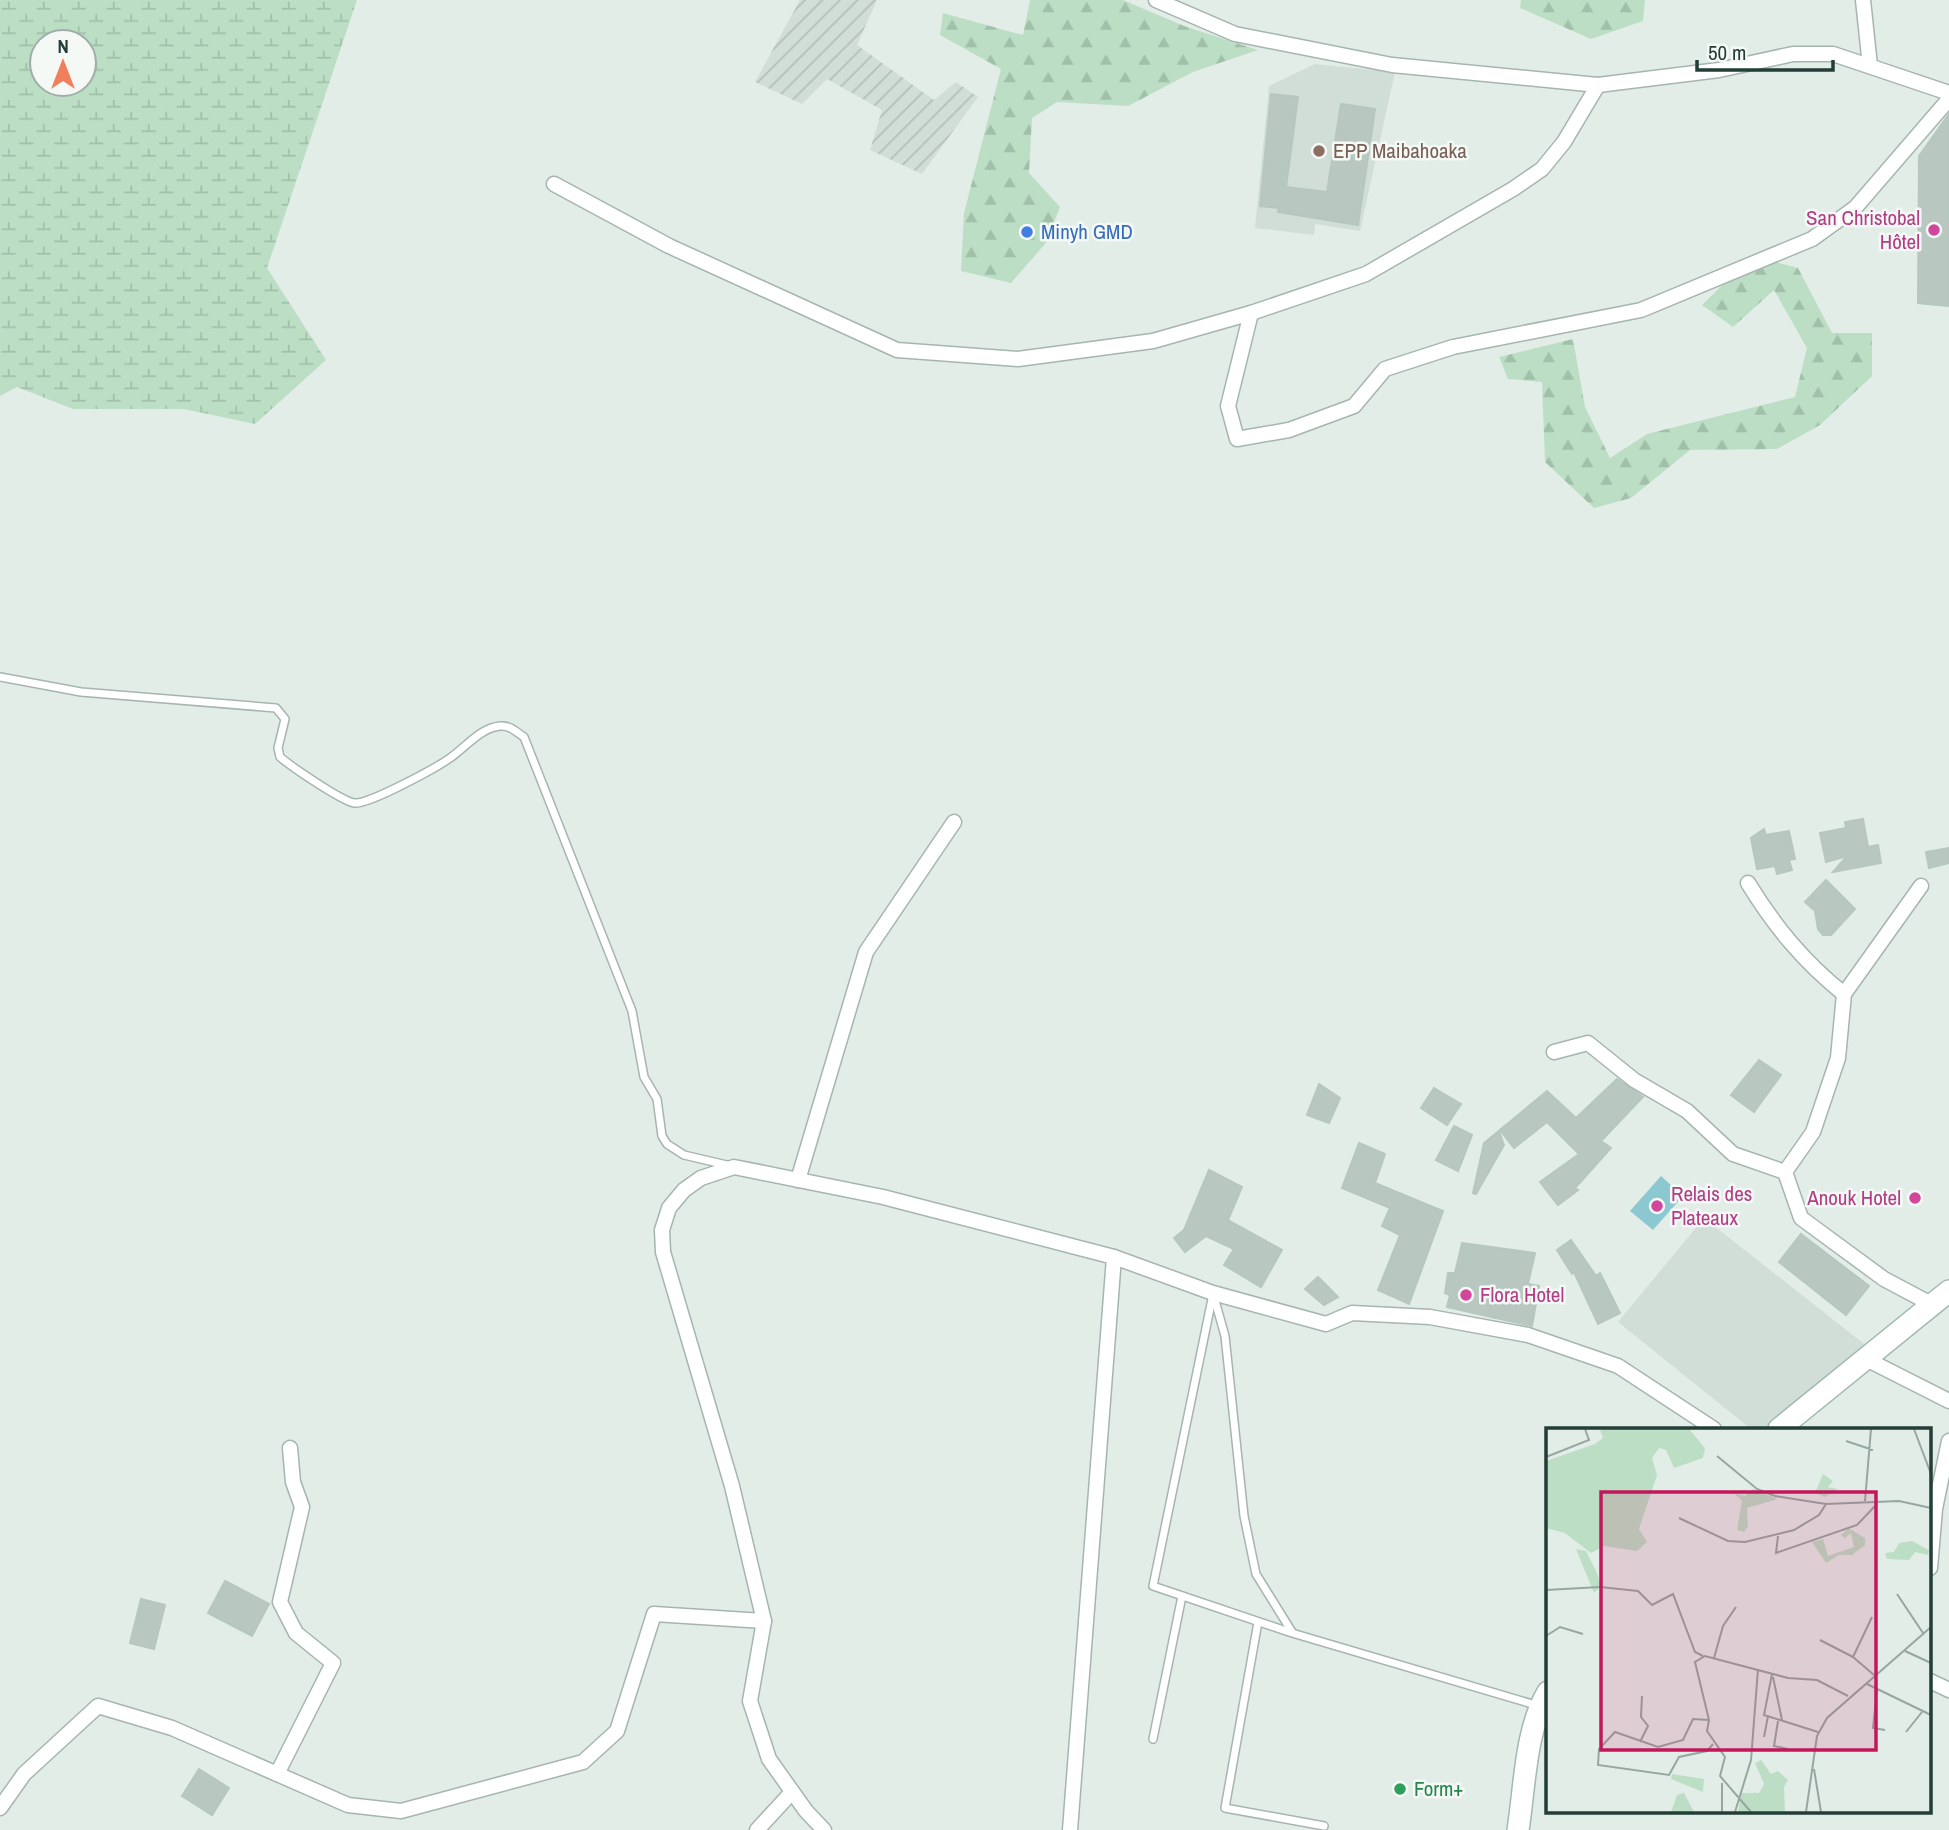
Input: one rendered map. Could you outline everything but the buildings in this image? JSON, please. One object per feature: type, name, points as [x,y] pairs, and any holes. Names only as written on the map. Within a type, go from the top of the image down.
[{"type":"main road","points":[[1780,1428],[1868,1360],[1941,1298]]},
{"type":"main road","points":[[1518,1830],[1544,1699]]},
{"type":"street","points":[[1156,0],[1235,34],[1392,65],[1598,85],[1719,70],[1793,54],[1833,54],[1949,93]]},
{"type":"street","points":[[1863,0],[1870,66]]},
{"type":"street","points":[[554,184],[669,246],[897,350],[1018,359],[1153,341],[1251,313],[1366,274],[1513,189],[1542,169],[1564,142],[1598,85]]},
{"type":"street","points":[[1251,313],[1228,406],[1237,439],[1289,430],[1354,406],[1385,369],[1453,347],[1641,310],[1812,239],[1855,208],[1949,99]]},
{"type":"street","points":[[798,1180],[866,952],[954,822]]},
{"type":"street","points":[[1748,883],[1773,923],[1810,967],[1844,994]]},
{"type":"street","points":[[1785,1172],[1813,1132],[1830,1083],[1838,1058],[1844,994],[1921,886]]},
{"type":"street","points":[[1554,1052],[1588,1043],[1634,1080],[1687,1111],[1733,1154],[1785,1172]]},
{"type":"street","points":[[824,1830],[769,1759],[750,1700],[764,1621],[732,1486],[663,1252],[662,1230],[669,1208],[684,1190],[701,1178],[734,1167],[883,1197],[1114,1257],[1213,1293],[1326,1324],[1352,1313],[1430,1317],[1528,1335],[1618,1366],[1712,1428]]},
{"type":"street","points":[[1785,1172],[1801,1218],[1884,1279],[1941,1298]]},
{"type":"street","points":[[1070,1830],[1114,1257]]},
{"type":"street","points":[[1868,1360],[1949,1401]]},
{"type":"street","points":[[1932,1545],[1935,1508],[1949,1441]]},
{"type":"street","points":[[277,1774],[333,1663],[296,1633],[280,1602],[302,1507],[293,1482],[289,1448]]},
{"type":"street","points":[[0,1808],[24,1774],[98,1706],[172,1728],[348,1805],[401,1811],[583,1762],[617,1731],[654,1614],[764,1621]]},
{"type":"street","points":[[1932,1682],[1949,1690]]},
{"type":"street","points":[[757,1830],[792,1791]]},
{"type":"lane","points":[[0,677],[81,692],[276,708],[285,719],[278,748],[280,757],[353,803],[372,801],[401,783],[442,764],[492,728],[511,728],[524,737],[607,954],[627,998],[636,1023],[645,1077],[657,1100],[662,1136],[667,1144],[684,1155],[734,1167]]},
{"type":"lane","points":[[1213,1293],[1153,1586],[1293,1633],[1544,1699]]},
{"type":"lane","points":[[1213,1293],[1225,1336],[1244,1516],[1256,1574],[1293,1633]]},
{"type":"lane","points":[[1153,1739],[1182,1596]]},
{"type":"lane","points":[[1258,1622],[1225,1808],[1324,1826]]},
{"type":"shaded area","points":[[800,0],[877,0],[857,45],[934,100],[956,82],[978,97],[922,174],[870,150],[882,110],[827,79],[802,104],[755,82]]},
{"type":"shaded area","name":"EPP Maibahoaka","points":[[1315,64],[1395,72],[1360,231],[1315,224],[1314,235],[1255,228],[1269,86]]},
{"type":"shaded area","points":[[1704,1218],[1868,1347],[1769,1428],[1750,1428],[1618,1322]]},
{"type":"green space","points":[[0,0],[357,0],[267,268],[326,360],[255,424],[184,409],[73,409],[17,387],[0,396]]},
{"type":"green space","points":[[1030,0],[1123,0],[1184,26],[1258,50],[1193,72],[1128,106],[1057,102],[1032,118],[1029,173],[1060,207],[1045,244],[1011,283],[961,271],[964,213],[1001,69],[940,35],[943,13],[1023,35]]},
{"type":"green space","points":[[1521,0],[1645,0],[1643,21],[1591,39],[1520,8]]},
{"type":"green space","points":[[1752,256],[1798,268],[1832,333],[1872,333],[1872,376],[1820,425],[1777,449],[1690,450],[1631,498],[1594,508],[1545,462],[1542,382],[1508,379],[1499,357],[1573,339],[1585,407],[1610,458],[1647,434],[1795,397],[1807,348],[1774,290],[1733,327],[1702,305]]},
{"type":"water","points":[[1661,1176],[1683,1196],[1653,1230],[1630,1211]]},
{"type":"place","name":"EPP Maibahoaka","points":[[1319,151]]},
{"type":"place","name":"San Christobal Hôtel","points":[[1934,230]]},
{"type":"place","name":"Minyh GMD","points":[[1027,232]]},
{"type":"place","name":"Anouk Hotel","points":[[1915,1198]]},
{"type":"place","name":"Relais des Plateaux","points":[[1657,1206]]},
{"type":"place","name":"Flora Hotel","points":[[1466,1295]]},
{"type":"place","name":"Form+","points":[[1400,1789]]}]
